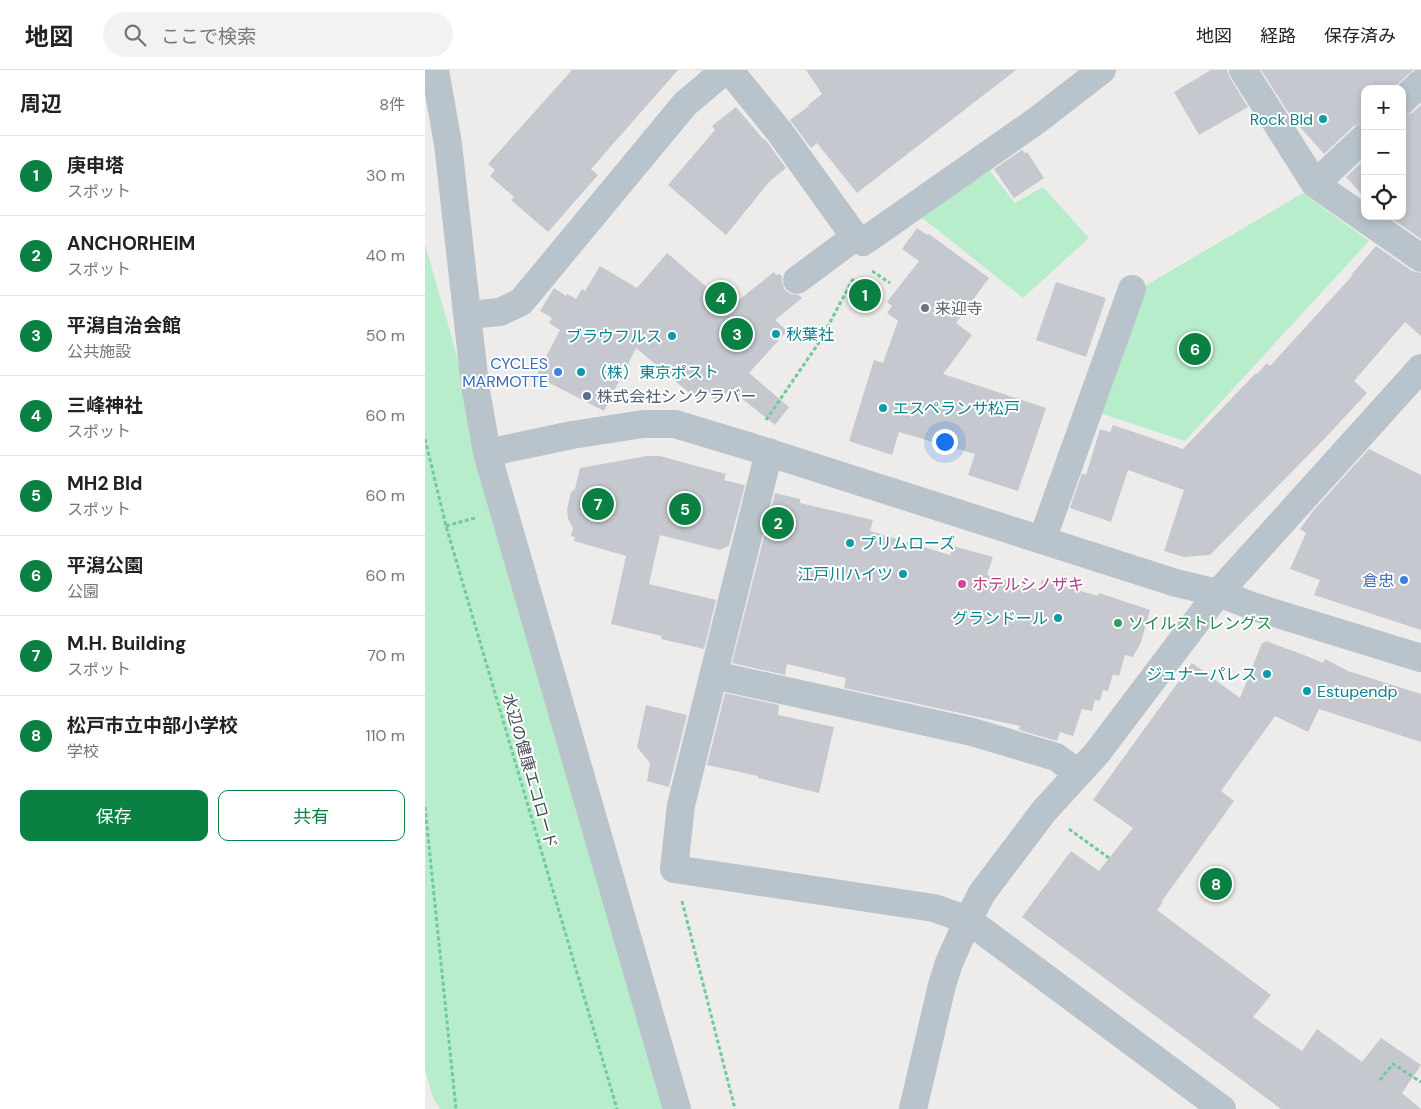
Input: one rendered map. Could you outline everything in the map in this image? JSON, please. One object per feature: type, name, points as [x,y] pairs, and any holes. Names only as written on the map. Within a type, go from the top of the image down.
[{"type":"street","points":[[435,70],[448,144],[475,385],[487,453],[677,1109]]},
{"type":"street","points":[[468,315],[500,312],[521,302],[685,104],[725,70]]},
{"type":"street","points":[[729,70],[779,131],[861,247]]},
{"type":"street","points":[[797,280],[861,247],[1036,121],[1102,70]]},
{"type":"street","points":[[1243,70],[1315,184],[1421,258]]},
{"type":"street","points":[[1406,97],[1421,83]]},
{"type":"street","points":[[1315,184],[1361,141]]},
{"type":"street","points":[[1043,540],[1132,290]]},
{"type":"street","points":[[913,1109],[942,985],[949,963],[982,894],[1044,811],[1097,753],[1218,593],[1421,368]]},
{"type":"street","points":[[487,453],[572,435],[643,424],[675,424],[759,449],[1176,583],[1218,593],[1255,607],[1421,658]]},
{"type":"street","points":[[759,449],[714,675],[681,805],[674,869],[934,908],[968,920],[1222,1109]]},
{"type":"street","points":[[714,675],[971,732],[1056,757],[1078,773]]},
{"type":"path","points":[[759,449],[820,341],[861,247],[890,283]]},
{"type":"path","name":"水辺の健康エコロード","points":[[425,439],[446,526],[617,1109]]},
{"type":"path","points":[[446,526],[482,516]]},
{"type":"path","points":[[425,807],[456,1109]]},
{"type":"path","points":[[1044,811],[1109,858]]},
{"type":"path","points":[[674,869],[735,1109]]},
{"type":"path","points":[[1380,1080],[1393,1064],[1421,1082]]},
{"type":"green space","points":[[990,171],[1015,203],[1043,187],[1089,238],[1023,298],[920,216]]},
{"type":"green space","points":[[1303,193],[1369,241],[1185,441],[1096,412],[1145,286]]},
{"type":"green space","points":[[425,244],[672,1109],[440,1109],[433,1098],[425,1070]]},
{"type":"building","points":[[572,70],[678,70],[591,169],[598,175],[548,232],[511,200],[514,197],[490,176],[495,170],[488,164]]},
{"type":"building","points":[[806,70],[1016,70],[857,193],[817,143],[811,148],[790,120],[822,94]]},
{"type":"building","points":[[1211,70],[1227,70],[1248,107],[1199,135],[1174,92]]},
{"type":"building","points":[[1261,70],[1413,70],[1396,85],[1361,85],[1361,123],[1354,126],[1324,154],[1292,118]]},
{"type":"building","points":[[1421,105],[1421,239],[1394,220],[1406,220],[1406,115],[1412,113]]},
{"type":"building","points":[[736,107],[765,139],[786,168],[770,181],[726,235],[668,185],[715,130],[712,126]]},
{"type":"building","points":[[1022,150],[1025,153],[1027,152],[1044,178],[1014,198],[994,169]]},
{"type":"building","points":[[1361,163],[1361,194],[1346,177]]},
{"type":"building","points":[[917,228],[927,235],[929,234],[989,278],[956,323],[972,335],[943,374],[1046,408],[1018,491],[968,475],[975,454],[899,432],[892,455],[849,441],[874,360],[883,363],[898,321],[887,313],[892,306],[887,302],[919,261],[902,249]]},
{"type":"building","points":[[1376,246],[1412,271],[1421,273],[1421,336],[1405,322],[1354,381],[1367,393],[1210,555],[1184,557],[1164,551],[1184,490],[1128,470],[1111,522],[1070,508],[1082,473],[1086,475],[1100,429],[1110,432],[1113,425],[1183,449],[1256,373],[1267,363],[1270,366],[1352,276]]},
{"type":"building","points":[[667,253],[730,307],[774,272],[776,275],[782,276],[785,290],[802,298],[775,320],[787,331],[749,373],[789,407],[775,425],[730,389],[718,402],[706,392],[699,401],[636,348],[604,411],[536,376],[560,330],[549,323],[552,318],[540,311],[554,288],[566,296],[567,294],[576,299],[582,289],[585,291],[600,266],[637,288]]},
{"type":"building","points":[[1056,282],[1106,298],[1086,357],[1036,340]]},
{"type":"building","points":[[1369,449],[1421,475],[1421,630],[1314,595],[1320,580],[1290,569],[1306,533],[1300,529],[1313,511]]},
{"type":"building","points":[[647,456],[660,456],[726,474],[724,480],[745,485],[729,546],[720,550],[660,535],[649,584],[716,600],[704,649],[661,639],[662,636],[611,624],[626,556],[574,541],[575,537],[571,536],[573,528],[568,519],[567,509],[571,492],[575,489],[580,468]]},
{"type":"building","points":[[775,493],[800,499],[800,503],[873,520],[870,531],[950,555],[953,546],[993,557],[987,575],[1039,590],[1042,580],[1098,596],[1099,593],[1150,610],[1141,642],[1133,657],[1125,655],[1119,676],[1113,674],[1108,691],[1103,690],[1100,701],[1095,700],[1092,711],[1082,709],[1073,736],[1060,732],[1057,741],[1019,730],[1020,726],[844,688],[846,678],[787,664],[785,675],[732,663]]},
{"type":"building","points":[[1266,641],[1323,663],[1325,659],[1348,671],[1421,694],[1421,742],[1319,709],[1308,732],[1275,716],[1221,791],[1234,801],[1157,910],[1271,995],[1253,1017],[1302,1051],[1317,1029],[1362,1062],[1381,1038],[1421,1065],[1402,1093],[1421,1109],[1281,1109],[1022,917],[1071,851],[1099,871],[1133,828],[1093,800],[1192,663],[1240,698],[1262,643]]},
{"type":"building","points":[[725,693],[779,705],[778,715],[834,727],[819,793],[758,778],[758,776],[707,765]]},
{"type":"building","points":[[646,705],[687,715],[669,787],[647,781],[650,763],[637,747]]},
{"type":"place","name":"Rock Bld","points":[[1323,119]]},
{"type":"place","name":"庚申塔","points":[[865,295]]},
{"type":"place","name":"三峰神社","points":[[721,298]]},
{"type":"place","name":"来迎寺","points":[[925,308]]},
{"type":"place","name":"平潟自治会館","points":[[737,334]]},
{"type":"place","name":"秋葉社","points":[[776,334]]},
{"type":"place","name":"ブラウフルス","points":[[672,336]]},
{"type":"place","name":"平潟公園","points":[[1195,349]]},
{"type":"place","name":"CYCLES MARMOTTE","points":[[558,372]]},
{"type":"place","name":"（株）東京ポスト","points":[[581,372]]},
{"type":"place","name":"株式会社シンクラバー","points":[[587,396]]},
{"type":"place","name":"エスペランサ松戸","points":[[883,408]]},
{"type":"place","name":"M.H. Building","points":[[598,504]]},
{"type":"place","name":"MH2 Bld","points":[[685,509]]},
{"type":"place","name":"ANCHORHEIM","points":[[778,523]]},
{"type":"place","name":"プリムローズ","points":[[850,543]]},
{"type":"place","name":"江戸川ハイツ","points":[[903,574]]},
{"type":"place","name":"倉忠","points":[[1404,580]]},
{"type":"place","name":"ホテルシノザキ","points":[[962,584]]},
{"type":"place","name":"グランドール","points":[[1058,618]]},
{"type":"place","name":"ソイルストレングス","points":[[1118,623]]},
{"type":"place","name":"ジュナーパレス","points":[[1267,674]]},
{"type":"place","name":"Estupendp","points":[[1307,691]]},
{"type":"place","name":"松戸市立中部小学校","points":[[1216,884]]}]
